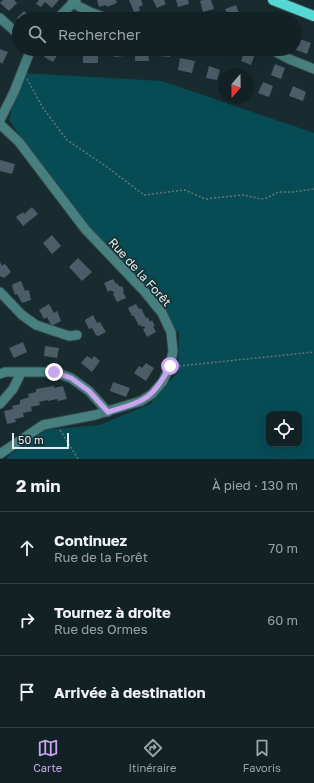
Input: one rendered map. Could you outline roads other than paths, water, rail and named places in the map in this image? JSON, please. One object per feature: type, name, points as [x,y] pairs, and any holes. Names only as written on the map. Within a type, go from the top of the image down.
[{"type":"main road","points":[[273,0],[314,16]]},
{"type":"street","points":[[64,12],[74,2],[90,12]]},
{"type":"street","points":[[0,18],[12,29]]},
{"type":"street","points":[[0,120],[29,56]]},
{"type":"street","points":[[282,56],[314,69]]},
{"type":"street","name":"Rue de la Forêt","points":[[0,126],[2,126],[19,142],[85,229],[144,291],[162,313],[171,332],[173,351],[170,366],[163,381],[152,394],[141,401],[108,412],[43,425],[2,455]]},
{"type":"street","points":[[0,292],[22,315],[36,326],[69,336],[77,335]]},
{"type":"street","points":[[0,374],[5,372],[54,372],[71,378],[89,391],[108,412]]},
{"type":"street","points":[[0,404],[13,389],[22,373]]}]
